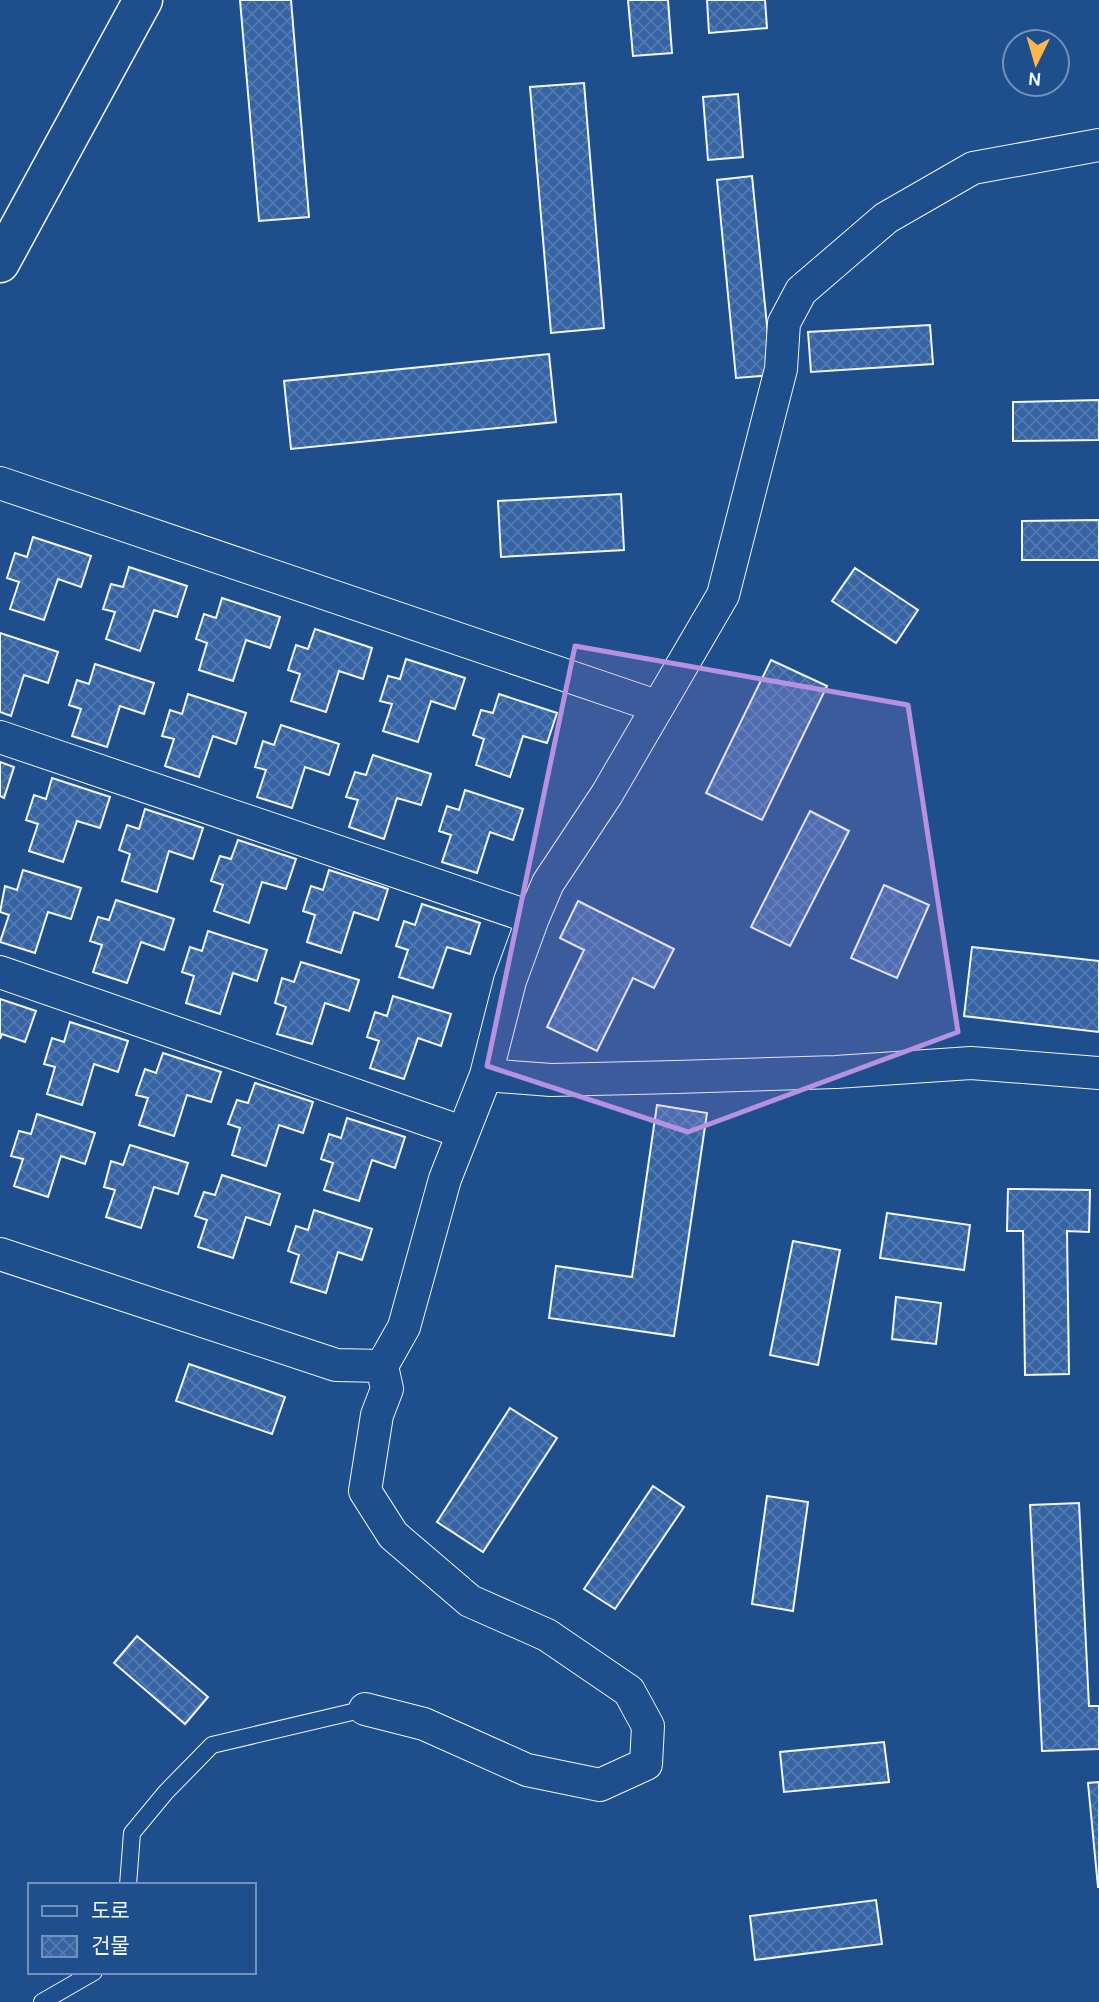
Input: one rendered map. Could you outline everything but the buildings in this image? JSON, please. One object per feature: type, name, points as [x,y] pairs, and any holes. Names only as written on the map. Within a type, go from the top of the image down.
[{"type":"street","points":[[0,263],[143,0]]},
{"type":"street","points":[[365,1709],[424,1724],[527,1770],[600,1785],[646,1764],[648,1726],[629,1691],[547,1635],[470,1601],[393,1535],[365,1491],[377,1415],[387,1389],[382,1366],[404,1326],[445,1179],[486,1075],[510,981],[548,883],[607,794],[723,595],[781,369],[784,323],[802,291],[886,218],[973,168],[1099,145]]},
{"type":"street","points":[[0,483],[656,706]]},
{"type":"street","points":[[0,737],[533,918]]},
{"type":"street","points":[[0,972],[462,1132]]},
{"type":"street","points":[[486,1075],[551,1080],[648,1078],[836,1072],[971,1063],[1099,1073]]},
{"type":"street","points":[[0,1254],[336,1365],[382,1366]]},
{"type":"lane","points":[[128,1883],[132,1833],[166,1792],[212,1745],[365,1709]]},
{"type":"lane","points":[[42,2002],[91,1974]]},
{"type":"highlighted area","points":[[575,646],[908,705],[958,1032],[688,1132],[487,1066]]}]
